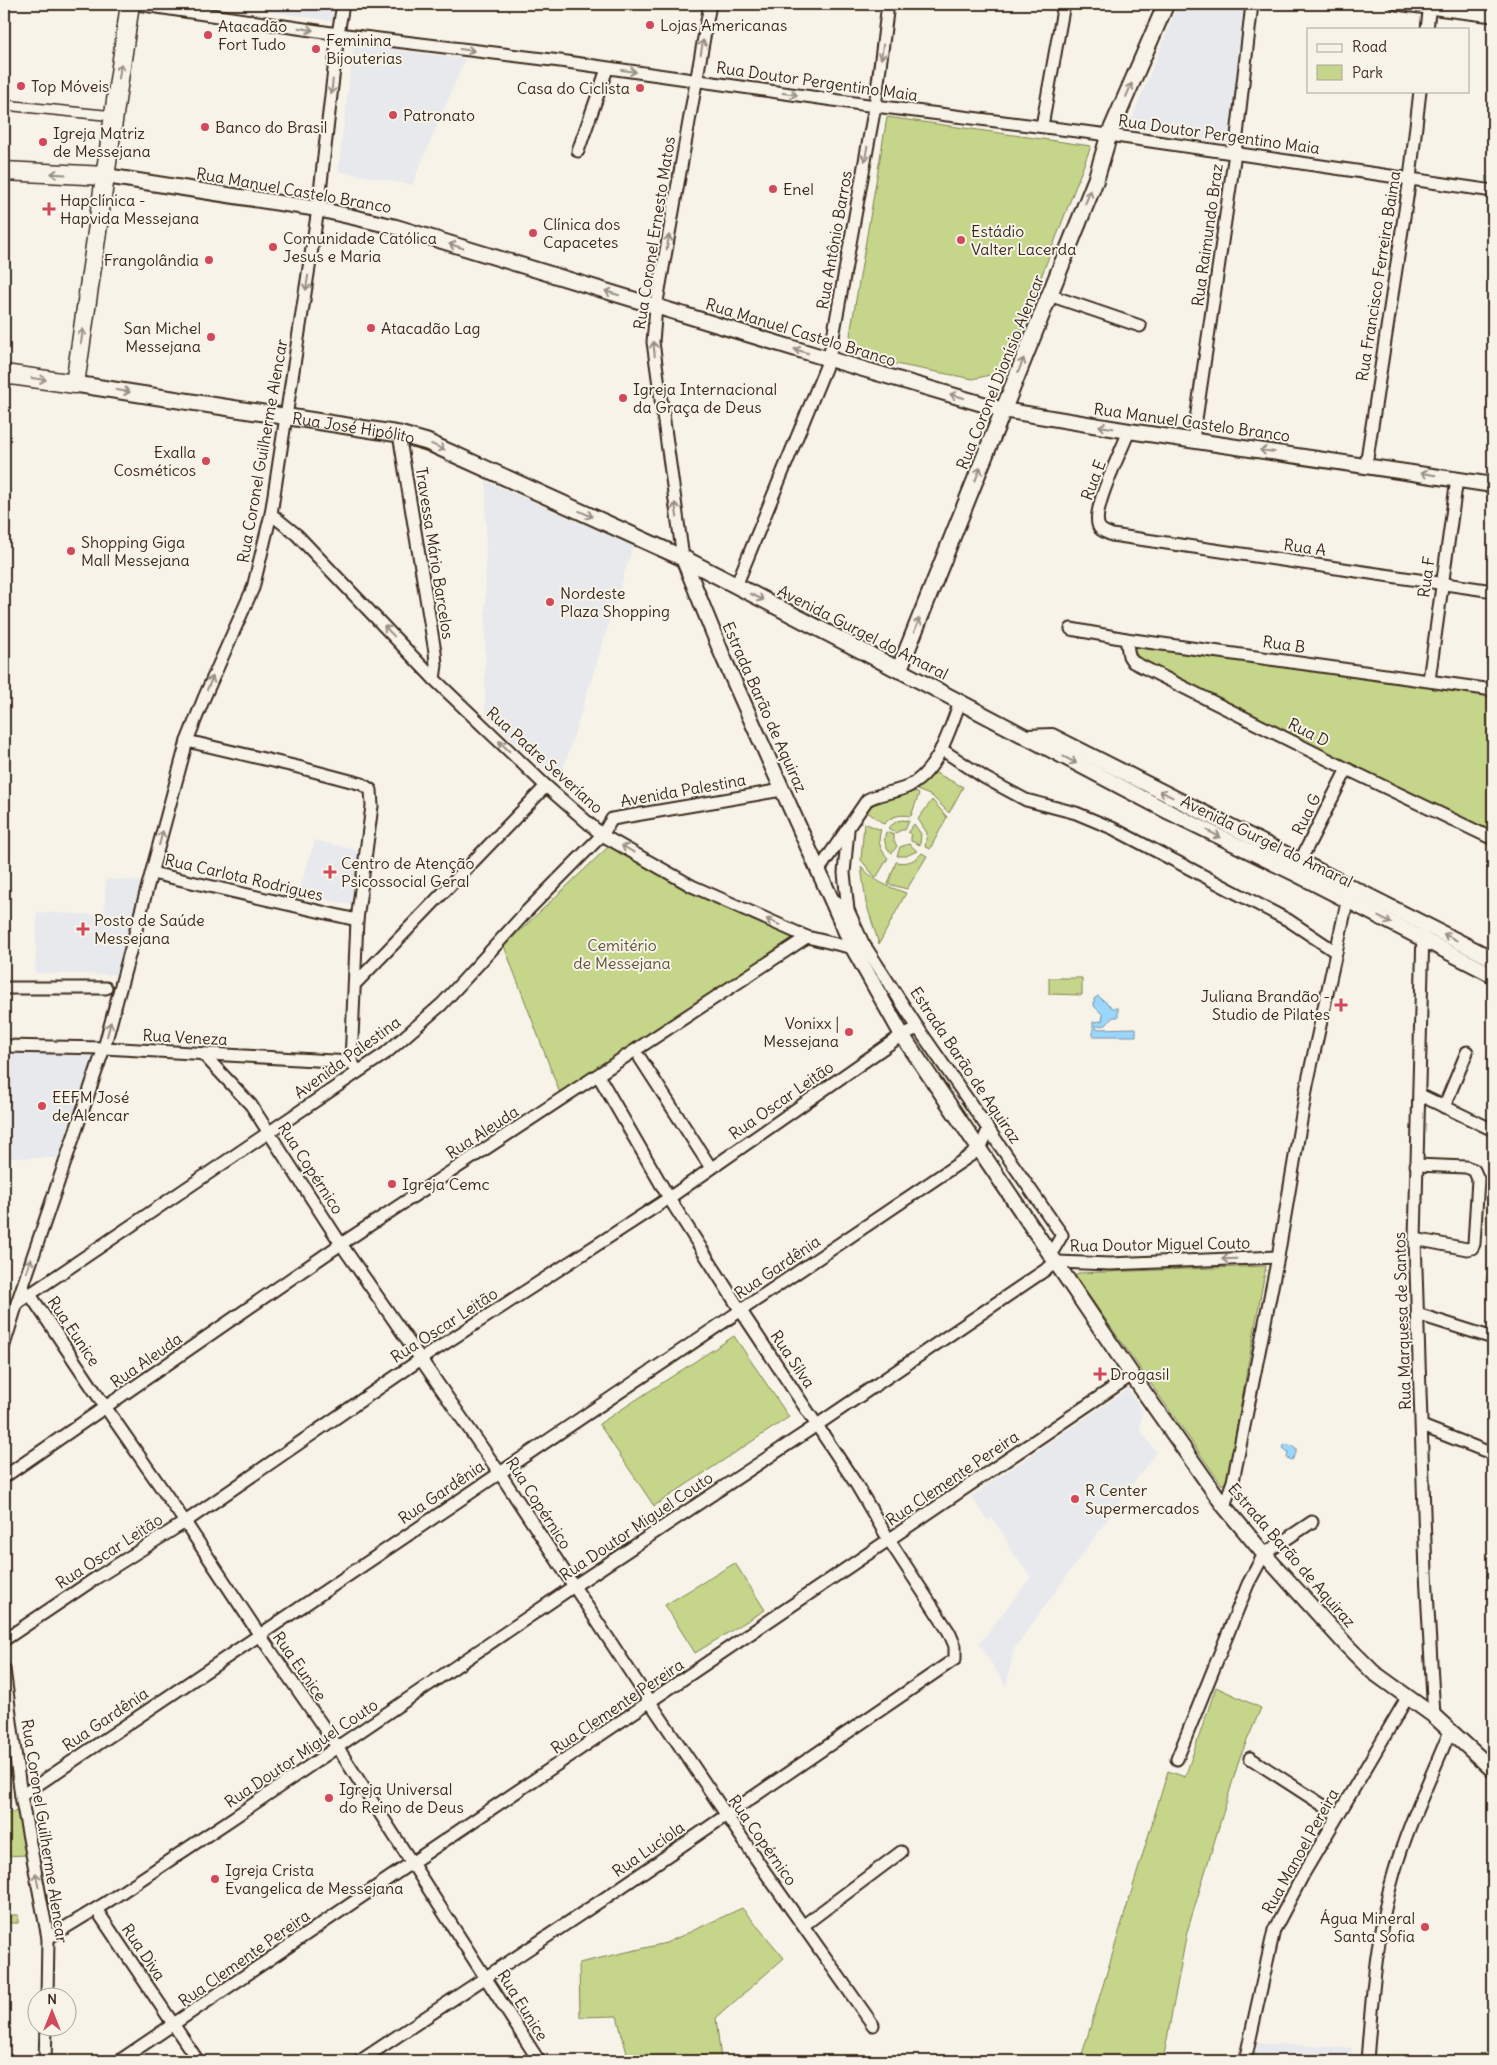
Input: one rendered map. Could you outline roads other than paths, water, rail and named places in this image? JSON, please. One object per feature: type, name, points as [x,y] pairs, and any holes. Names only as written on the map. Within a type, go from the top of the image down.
[{"type":"main road","points":[[75,384],[130,4]]},
{"type":"main road","name":"Rua Coronel Dionísio Alencar","points":[[899,670],[1096,179],[1110,135],[1166,4]]},
{"type":"main road","points":[[4,171],[106,176]]},
{"type":"main road","name":"Rua José Hipólito","points":[[4,374],[399,434],[427,442],[683,558]]},
{"type":"main road","name":"Avenida Gurgel do Amaral","points":[[683,558],[899,670]]},
{"type":"street","name":"Rua Doutor Pergentino Maia","points":[[137,4],[338,34],[697,80],[875,106],[1110,135],[1493,191]]},
{"type":"street","name":"Rua Coronel Guilherme Alencar","points":[[4,1345],[16,1303],[104,1048],[187,741],[253,588],[271,514],[318,209],[343,4]]},
{"type":"street","name":"Rua Coronel Ernesto Matos","points":[[683,558],[653,342],[656,307],[710,4]]},
{"type":"street","name":"Rua Antônio Barros","points":[[736,586],[829,359],[875,106],[888,4]]},
{"type":"street","points":[[1042,126],[1064,4]]},
{"type":"street","name":"Rua Raimundo Braz","points":[[1193,440],[1235,154],[1252,4]]},
{"type":"street","points":[[1396,4],[1430,6],[1493,16]]},
{"type":"street","points":[[1427,28],[1430,6]]},
{"type":"street","points":[[578,151],[607,68]]},
{"type":"street","name":"Rua Francisco Ferreira Baima","points":[[1366,465],[1410,178],[1420,92]]},
{"type":"street","points":[[4,105],[114,116]]},
{"type":"street","name":"Rua Manuel Castelo Branco","points":[[106,176],[318,209],[396,227],[656,307],[1003,410],[1129,431],[1493,485]]},
{"type":"street","points":[[1049,295],[1140,326]]},
{"type":"street","name":"Rua E","points":[[1112,535],[1100,530],[1097,523],[1097,513],[1129,431]]},
{"type":"street","name":"Travessa Mário Barcelos","points":[[399,434],[435,652],[434,678]]},
{"type":"street","name":"Rua F","points":[[1429,680],[1457,479]]},
{"type":"street","name":"Rua Padre Severíano","points":[[271,514],[297,535],[434,678],[546,786],[602,835],[692,886],[807,937],[853,948]]},
{"type":"street","name":"Rua A","points":[[1112,535],[1493,591]]},
{"type":"street","name":"Estrada Barão de Aquiraz","points":[[683,558],[724,659],[853,948],[902,1035],[1132,1375],[1224,1506],[1264,1554],[1348,1647],[1374,1672],[1434,1716],[1493,1770]]},
{"type":"street","name":"Rua B","points":[[1071,628],[1126,639],[1493,690]]},
{"type":"street","name":"Rua D","points":[[1126,639],[1128,656],[1133,662],[1347,769],[1493,839]]},
{"type":"street","name":"Avenida Gurgel do Amaral","points":[[899,670],[1027,737],[1052,736],[1297,867],[1349,893],[1423,924],[1493,959]]},
{"type":"street","points":[[818,870],[848,829],[857,811],[867,800],[873,796],[906,788],[915,782],[930,766],[941,749],[960,702]]},
{"type":"street","points":[[187,741],[362,784],[368,787],[372,793],[372,806],[357,920],[351,1062],[359,1072]]},
{"type":"street","points":[[941,749],[985,778],[1026,800],[1076,813],[1112,828],[1288,920],[1336,952]]},
{"type":"street","name":"Rua G","points":[[1297,867],[1347,769]]},
{"type":"street","points":[[355,984],[546,786]]},
{"type":"street","name":"Avenida Palestina","points":[[16,1303],[386,1053],[442,1004],[527,911],[602,835],[612,819],[782,790]]},
{"type":"street","points":[[848,829],[844,873],[848,910]]},
{"type":"street","name":"Rua Carlota Rodrigues","points":[[152,873],[357,920]]},
{"type":"street","points":[[1224,1506],[1232,1481],[1278,1257],[1308,1085],[1349,893]]},
{"type":"street","name":"Avenida Gurgel do Amaral","points":[[1349,893],[1423,939],[1493,975]]},
{"type":"street","name":"Estrada Barão de Aquiraz","points":[[830,897],[848,910],[863,943],[918,1028],[1062,1235],[1054,1258]]},
{"type":"street","name":"Rua Marquesa de Santos","points":[[1423,924],[1420,1095],[1414,1239],[1426,1573],[1434,1716]]},
{"type":"street","name":"Rua Aleuda","points":[[4,1477],[341,1244],[807,937]]},
{"type":"street","points":[[864,968],[880,969]]},
{"type":"street","points":[[4,988],[106,988]]},
{"type":"street","name":"Rua Oscar Leitão","points":[[4,1640],[96,1578],[185,1522],[421,1358],[669,1198],[902,1035],[918,1028]]},
{"type":"street","name":"Rua Veneza","points":[[4,1046],[104,1048],[351,1062]]},
{"type":"street","points":[[1444,1107],[1467,1052]]},
{"type":"street","name":"Rua Copérnico","points":[[204,1054],[211,1064],[240,1091],[251,1105],[341,1244],[499,1472],[650,1702],[765,1872],[873,2025]]},
{"type":"street","points":[[640,1058],[712,1168]]},
{"type":"street","name":"Rua Sílva","points":[[598,1075],[669,1198],[741,1311],[856,1484],[889,1540],[949,1632],[955,1646],[956,1655],[953,1662]]},
{"type":"street","points":[[949,1104],[956,1083]]},
{"type":"street","points":[[1420,1095],[1493,1130]]},
{"type":"street","points":[[980,1149],[988,1130]]},
{"type":"street","name":"Rua Gardênia","points":[[21,1796],[258,1634],[980,1149]]},
{"type":"street","points":[[1414,1239],[1467,1249],[1472,1248],[1474,1244],[1478,1174],[1466,1167],[1416,1165]]},
{"type":"street","name":"Rua Doutor Miguel Couto","points":[[48,1938],[96,1909],[338,1748],[574,1586],[817,1425],[1054,1258],[1110,1264],[1278,1257]]},
{"type":"street","name":"Rua Eunice","points":[[29,1293],[185,1522],[258,1634],[338,1748],[487,1977],[539,2061]]},
{"type":"street","points":[[1417,1314],[1493,1338]]},
{"type":"street","name":"Rua Clemente Pereira","points":[[119,2061],[174,2026],[411,1862],[528,1786],[1132,1375]]},
{"type":"street","points":[[1422,1426],[1493,1454]]},
{"type":"street","points":[[1178,1759],[1248,1584],[1264,1554],[1312,1522]]},
{"type":"street","name":"Rua Lucíola","points":[[360,2061],[953,1662]]},
{"type":"street","name":"Rua Coronel Guilherme Alencar","points":[[4,1669],[21,1796],[48,1938],[47,1988]]},
{"type":"street","name":"Rua Manoel Pereira","points":[[1245,2061],[1274,1930],[1304,1872],[1407,1698]]},
{"type":"street","points":[[1366,2061],[1374,1974],[1387,1898],[1401,1849],[1450,1731]]},
{"type":"street","points":[[1250,1758],[1338,1815]]},
{"type":"street","points":[[804,1925],[856,1888],[901,1852]]},
{"type":"street","name":"Rua Diva","points":[[96,1909],[198,2061]]},
{"type":"street","points":[[45,2061],[46,2038]]},
{"type":"water","points":[[1098,996],[1113,1008],[1118,1008],[1118,1017],[1113,1017],[1106,1025],[1096,1026],[1096,1029],[1136,1028],[1136,1036],[1093,1036],[1093,1022],[1102,1021],[1103,1015],[1094,1006],[1094,999]]},
{"type":"water","points":[[1285,1444],[1296,1448],[1296,1453],[1292,1460],[1287,1458],[1288,1452],[1283,1448]]},
{"type":"place","name":"Lojas Americanas","points":[[650,25]]},
{"type":"place","name":"Atacadão Fort Tudo","points":[[208,35]]},
{"type":"place","name":"Feminina Bijouterias","points":[[316,49]]},
{"type":"place","name":"Top Móveis","points":[[21,86]]},
{"type":"place","name":"Casa do Ciclista","points":[[640,88]]},
{"type":"place","name":"Patronato","points":[[393,115]]},
{"type":"place","name":"Banco do Brasil","points":[[205,127]]},
{"type":"place","name":"Igreja Matriz de Messejana","points":[[43,142]]},
{"type":"place","name":"Enel","points":[[773,189]]},
{"type":"place","name":"Hapclínica - Hapvida Messejana","points":[[49,209]]},
{"type":"place","name":"Clínica dos Capacetes","points":[[533,233]]},
{"type":"place","name":"Estádio Valter Lacerda","points":[[961,240]]},
{"type":"place","name":"Comunidade Católica Jesus e Maria","points":[[273,247]]},
{"type":"place","name":"Frangolândia","points":[[209,260]]},
{"type":"place","name":"Atacadão Lag","points":[[371,328]]},
{"type":"place","name":"San Michel Messejana","points":[[211,337]]},
{"type":"place","name":"Igreja Internacional da Graça de Deus","points":[[623,398]]},
{"type":"place","name":"Exalla Cosméticos","points":[[206,461]]},
{"type":"place","name":"Shopping Giga Mall Messejana","points":[[71,551]]},
{"type":"place","name":"Nordeste Plaza Shopping","points":[[550,602]]},
{"type":"place","name":"Centro de Atenção Psicossocial Geral","points":[[330,872]]},
{"type":"place","name":"Posto de Saúde Messejana","points":[[83,929]]},
{"type":"place","name":"Juliana Brandão - Studio de Pilates","points":[[1341,1005]]},
{"type":"place","name":"Vonixx | Messejana","points":[[849,1032]]},
{"type":"place","name":"EEFM José de Alencar","points":[[42,1106]]},
{"type":"place","name":"Igreja Cemc","points":[[392,1184]]},
{"type":"place","name":"Drogasil","points":[[1100,1374]]},
{"type":"place","name":"R Center Supermercados","points":[[1075,1499]]},
{"type":"place","name":"Igreja Universal do Reino de Deus","points":[[329,1798]]},
{"type":"place","name":"Igreja Crista Evangelica de Messejana","points":[[215,1879]]},
{"type":"place","name":"Água Mineral Santa Sofia","points":[[1425,1927]]},
{"type":"park label","name":"Cemitério de Messejana","points":[[622,954]]}]
